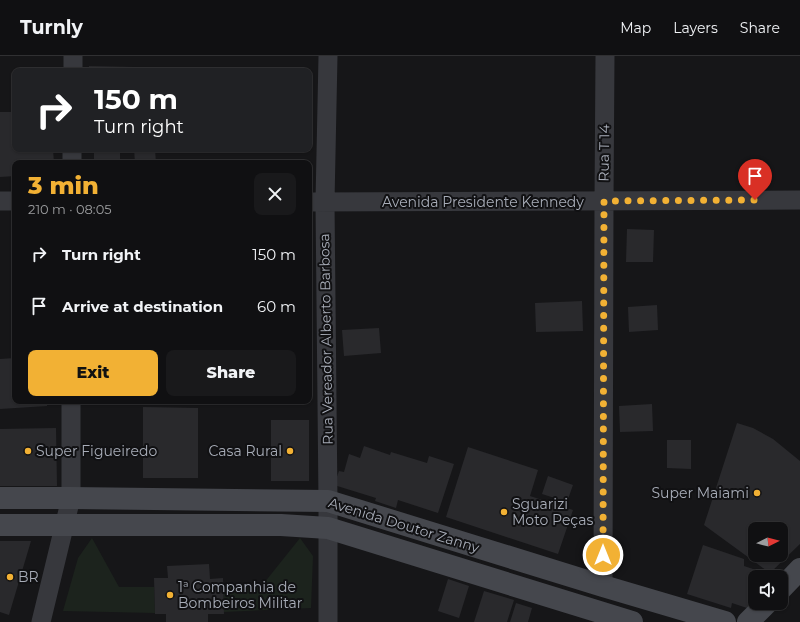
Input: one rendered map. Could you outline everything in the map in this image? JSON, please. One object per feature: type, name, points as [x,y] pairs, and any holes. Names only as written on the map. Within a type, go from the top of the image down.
[{"type":"street","points":[[73,68],[74,56]]},
{"type":"street","name":"Rua Vereador Alberto Barbosa","points":[[328,56],[317,202],[328,501],[328,622]]},
{"type":"street","name":"Rua T 14","points":[[602,586],[606,56]]},
{"type":"street","name":"Avenida Presidente Kennedy","points":[[317,202],[800,200]]},
{"type":"street","points":[[0,201],[12,201]]},
{"type":"street","points":[[41,622],[71,498],[71,404]]},
{"type":"street","name":"Avenida Doutor Zanny","points":[[0,498],[328,501],[602,586],[725,622]]},
{"type":"street","name":"Avenida Doutor Zanny","points":[[0,525],[281,525],[328,528],[607,618],[632,622]]},
{"type":"street","points":[[788,582],[800,569]]},
{"type":"street","points":[[748,622],[760,610]]},
{"type":"shaded area","points":[[92,538],[119,587],[154,587],[155,613],[63,611],[78,558]]},
{"type":"shaded area","points":[[300,538],[313,556],[311,608],[224,612],[223,584],[264,583]]},
{"type":"building","points":[[89,66],[135,67],[135,68],[89,68]]},
{"type":"building","points":[[0,112],[12,112],[12,152],[53,152],[54,160],[12,160],[12,176],[0,177]]},
{"type":"building","points":[[94,152],[120,152],[120,160],[94,160]]},
{"type":"building","points":[[134,152],[155,152],[156,160],[135,160]]},
{"type":"building","points":[[627,229],[654,230],[653,262],[626,262]]},
{"type":"building","points":[[582,301],[583,331],[536,332],[535,303]]},
{"type":"building","points":[[657,305],[658,330],[629,332],[628,307]]},
{"type":"building","points":[[379,328],[381,353],[344,356],[342,330]]},
{"type":"building","points":[[12,358],[12,404],[47,404],[47,406],[0,409],[0,359]]},
{"type":"building","points":[[652,404],[653,431],[620,432],[619,406]]},
{"type":"building","points":[[143,407],[198,408],[198,478],[143,478]]},
{"type":"building","name":"Casa Rural","points":[[271,420],[309,420],[309,481],[271,481]]},
{"type":"building","name":"Super Maiami","points":[[737,423],[753,428],[773,439],[800,461],[800,544],[788,556],[788,522],[748,522],[748,557],[704,525]]},
{"type":"building","name":"Super Figueiredo","points":[[56,428],[57,486],[0,486],[0,429]]},
{"type":"building","points":[[667,440],[691,440],[691,469],[667,468]]},
{"type":"building","points":[[364,446],[390,455],[391,452],[427,463],[429,456],[454,464],[438,513],[398,500],[396,508],[375,501],[376,498],[334,485],[339,471],[344,472],[349,454],[360,458]]},
{"type":"building","points":[[468,447],[538,470],[530,496],[573,510],[558,554],[446,517]]},
{"type":"building","points":[[548,476],[573,485],[567,502],[542,494]]},
{"type":"building","name":"BR","points":[[0,541],[31,541],[9,615],[0,612]]},
{"type":"building","points":[[703,545],[744,559],[744,566],[756,570],[748,570],[748,608],[732,603],[731,608],[687,594]]},
{"type":"building","name":"Super Maiami","points":[[755,562],[781,562],[773,570],[766,570]]},
{"type":"building","points":[[209,564],[210,579],[223,578],[224,614],[208,614],[208,622],[166,622],[166,614],[155,614],[154,578],[168,578],[167,566]]},
{"type":"building","points":[[448,579],[469,586],[459,618],[438,611]]},
{"type":"building","points":[[484,591],[514,600],[507,622],[474,622]]},
{"type":"building","points":[[516,603],[532,608],[528,622],[510,622]]},
{"type":"place","name":"Super Figueiredo","points":[[28,451]]},
{"type":"place","name":"Casa Rural","points":[[290,451]]},
{"type":"place","name":"Super Maiami","points":[[757,493]]},
{"type":"place","name":"Sguarizi Moto Peças","points":[[504,512]]},
{"type":"place","name":"BR","points":[[10,577]]},
{"type":"place","name":"1ª Companhia de Bombeiros Militar","points":[[170,595]]},
{"type":"route","points":[[603,555],[604,201],[755,200]]}]
